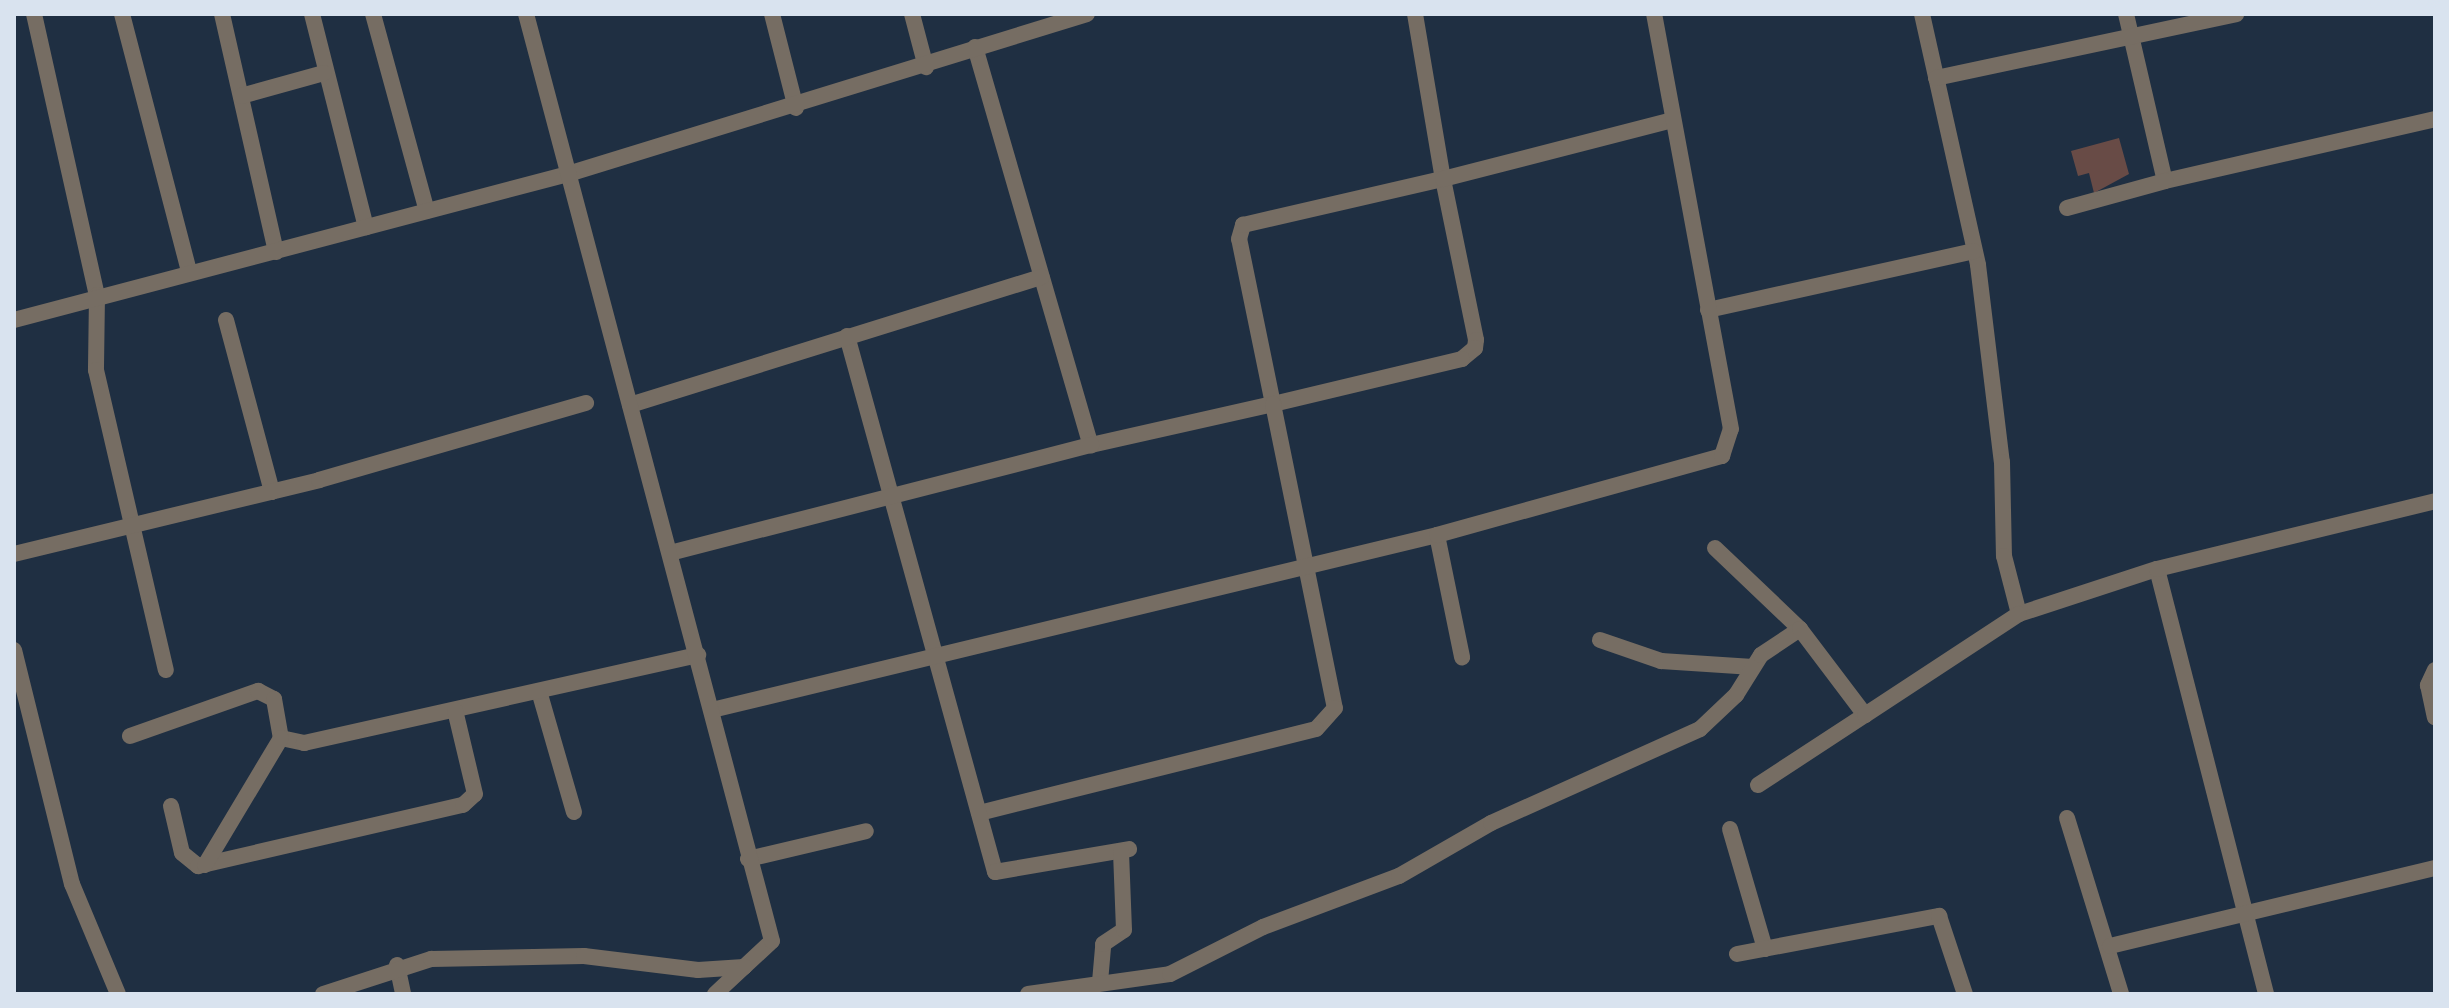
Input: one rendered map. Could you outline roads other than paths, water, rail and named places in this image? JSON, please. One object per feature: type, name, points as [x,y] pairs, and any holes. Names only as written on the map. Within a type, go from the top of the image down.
[{"type":"street","points":[[34,14],[97,295],[96,370],[166,670]]},
{"type":"street","points":[[122,14],[189,272]]},
{"type":"street","points":[[222,14],[276,252]]},
{"type":"street","points":[[312,14],[324,73],[366,227]]},
{"type":"street","points":[[373,14],[427,211]]},
{"type":"street","points":[[526,14],[772,941],[715,994]]},
{"type":"street","points":[[772,14],[796,108]]},
{"type":"street","points":[[912,14],[926,67]]},
{"type":"street","points":[[15,316],[276,252],[568,174],[926,67],[1056,18],[1087,14]]},
{"type":"street","points":[[670,553],[1091,445],[1273,404],[1473,353],[1476,340],[1443,179],[1415,14]]},
{"type":"street","points":[[712,710],[1437,535],[1722,456],[1731,429],[1654,14]]},
{"type":"street","points":[[1922,14],[1974,251],[2002,462],[2004,556],[2019,614]]},
{"type":"street","points":[[2126,14],[2165,181]]},
{"type":"street","points":[[1936,78],[2236,14]]},
{"type":"street","points":[[975,47],[1091,445]]},
{"type":"street","points":[[241,96],[324,73]]},
{"type":"street","points":[[2067,208],[2165,181],[2435,119]]},
{"type":"street","points":[[979,813],[1328,724],[1335,708],[1239,239],[1243,225],[1443,179],[1672,120]]},
{"type":"street","points":[[1708,310],[1974,251]]},
{"type":"street","points":[[630,405],[1042,277]]},
{"type":"street","points":[[226,320],[272,492]]},
{"type":"street","points":[[847,336],[894,496],[979,813],[1001,876],[1125,850],[1124,930],[1103,944],[1100,982]]},
{"type":"street","points":[[14,554],[272,492],[586,403]]},
{"type":"street","points":[[1758,785],[2019,614],[2157,569],[2435,501]]},
{"type":"street","points":[[1437,535],[1462,657]]},
{"type":"street","points":[[1715,548],[1800,629],[1865,715]]},
{"type":"street","points":[[2157,569],[2266,994]]},
{"type":"street","points":[[1028,994],[1170,974],[1263,927],[1399,876],[1504,817],[1700,729],[1753,667],[1800,629]]},
{"type":"street","points":[[1600,640],[1661,661],[1753,667]]},
{"type":"street","points":[[14,650],[72,884],[118,994]]},
{"type":"street","points":[[281,738],[304,743],[698,655]]},
{"type":"street","points":[[2435,670],[2428,685],[2435,717]]},
{"type":"street","points":[[130,736],[258,691],[274,699],[281,738],[205,865]]},
{"type":"street","points":[[539,691],[574,812]]},
{"type":"street","points":[[171,806],[182,853],[205,865],[471,801],[455,710]]},
{"type":"street","points":[[2067,818],[2110,946],[2121,994]]},
{"type":"street","points":[[1730,829],[1765,949]]},
{"type":"street","points":[[748,859],[866,831]]},
{"type":"street","points":[[2110,946],[2246,910],[2435,868]]},
{"type":"street","points":[[1737,954],[1939,916],[1965,994]]},
{"type":"street","points":[[323,994],[397,965],[584,956],[698,970],[744,967]]},
{"type":"street","points":[[397,965],[403,994]]}]
